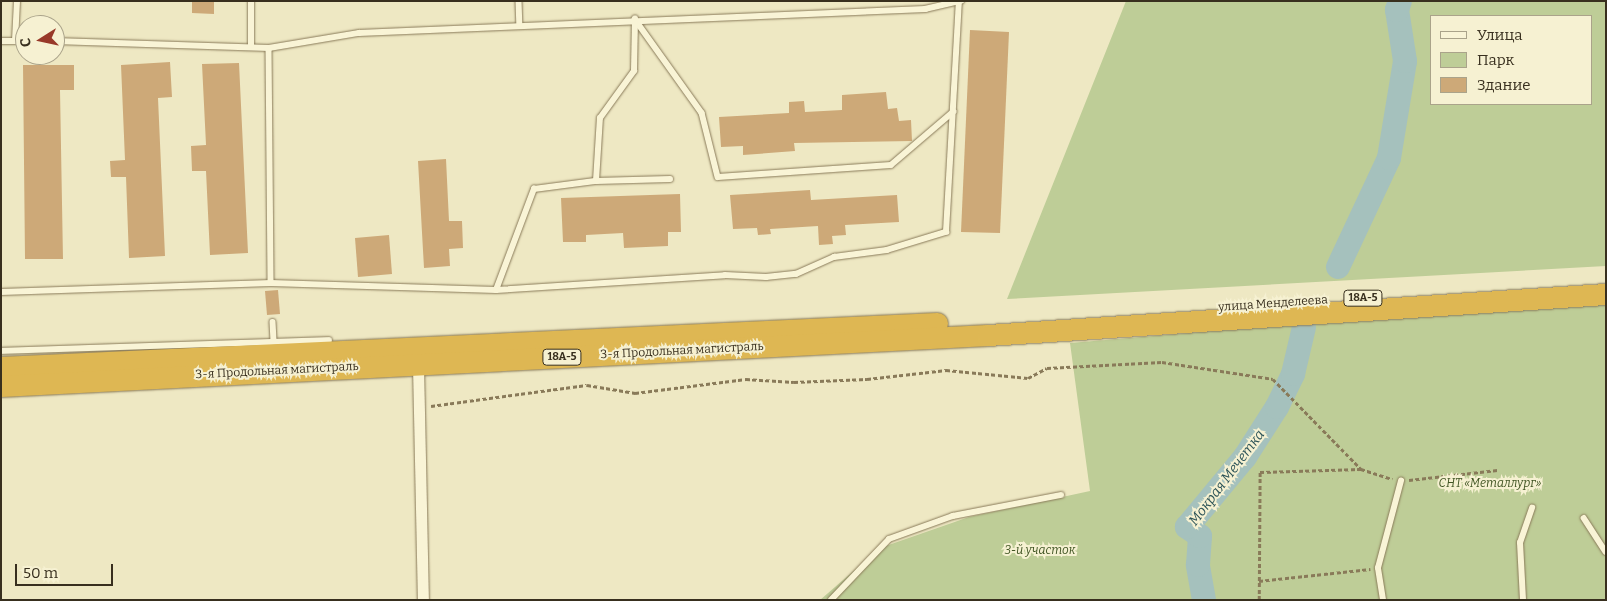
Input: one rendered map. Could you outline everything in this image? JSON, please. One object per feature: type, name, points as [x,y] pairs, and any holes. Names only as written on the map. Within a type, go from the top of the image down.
[{"type":"highway","name":"улица Менделеева","points":[[1121,320],[1606,283]]},
{"type":"highway","name":"улица Менделеева","points":[[1121,320],[1606,294]]},
{"type":"highway","name":"3-я Продольная магистраль","points":[[1,386],[418,365],[1121,320]]},
{"type":"highway","name":"3-я Продольная магистраль","points":[[1,367],[1121,320]]},
{"type":"street","points":[[418,365],[417,408],[423,600]]},
{"type":"lane","points":[[16,15],[17,1]]},
{"type":"lane","points":[[251,1],[251,47]]},
{"type":"lane","points":[[519,1],[520,25]]},
{"type":"lane","points":[[1,292],[271,283],[496,290],[796,274],[834,257],[887,250],[946,232],[960,1],[925,9],[635,19],[331,36],[269,48],[65,41]]},
{"type":"lane","points":[[635,19],[702,114],[718,177],[891,165],[953,112]]},
{"type":"lane","points":[[596,180],[600,118],[634,71],[635,19]]},
{"type":"lane","points":[[1,41],[15,41]]},
{"type":"lane","points":[[269,48],[271,283]]},
{"type":"lane","points":[[496,290],[534,189],[596,180],[670,180]]},
{"type":"lane","points":[[273,322],[274,341]]},
{"type":"lane","points":[[1,351],[329,340]]},
{"type":"lane","points":[[1384,600],[1378,568],[1401,481]]},
{"type":"lane","points":[[831,600],[889,539],[953,516],[1061,495]]},
{"type":"lane","points":[[1524,600],[1520,543],[1532,508]]},
{"type":"lane","points":[[1584,518],[1606,552]]},
{"type":"path","points":[[417,408],[587,384],[635,393],[746,379],[794,382],[867,379],[946,370],[1028,378],[1047,368],[1162,362],[1273,379],[1361,469]]},
{"type":"path","points":[[1259,600],[1260,472],[1361,469],[1401,481],[1497,470]]},
{"type":"path","points":[[1260,581],[1378,568]]},
{"type":"green space","points":[[1126,1],[1606,1],[1606,266],[1007,299]]},
{"type":"green space","points":[[1606,298],[1606,600],[820,600],[880,548],[969,517],[1090,491],[1070,343]]},
{"type":"building","points":[[192,1],[214,1],[214,14],[192,13]]},
{"type":"building","points":[[970,30],[1009,32],[1000,233],[961,232]]},
{"type":"building","points":[[170,62],[172,97],[158,98],[165,256],[129,258],[126,177],[111,177],[110,161],[125,160],[121,65]]},
{"type":"building","points":[[239,63],[248,253],[210,255],[206,171],[192,171],[191,146],[206,145],[202,64]]},
{"type":"building","points":[[23,65],[74,65],[74,90],[60,90],[63,259],[25,259]]},
{"type":"building","points":[[886,92],[888,109],[897,108],[899,121],[911,120],[912,141],[794,143],[795,151],[743,155],[743,146],[721,147],[719,117],[789,113],[789,102],[804,101],[805,112],[842,110],[842,95]]},
{"type":"building","points":[[446,159],[449,221],[462,221],[463,248],[449,249],[450,266],[424,268],[418,161]]},
{"type":"building","points":[[810,190],[811,200],[897,195],[899,222],[845,225],[846,235],[832,236],[833,244],[819,245],[818,226],[770,229],[771,234],[758,235],[757,228],[733,229],[730,195]]},
{"type":"building","points":[[680,194],[681,232],[668,232],[668,246],[624,248],[623,233],[586,235],[586,242],[563,242],[561,198]]},
{"type":"building","points":[[389,235],[392,274],[358,277],[355,238]]},
{"type":"building","points":[[278,290],[280,314],[267,315],[265,291]]},
{"type":"waterway","name":"Мокрая Мечетка","points":[[1338,267],[1389,158],[1405,61],[1397,10],[1400,1]]},
{"type":"waterway","name":"Мокрая Мечетка","points":[[1204,600],[1198,565],[1200,536],[1187,527],[1245,457],[1277,407],[1293,374],[1304,327]]},
{"type":"park label","name":"СНТ «Металлург»","points":[[1490,484]]},
{"type":"park label","name":"3-й участок","points":[[1040,551]]}]
